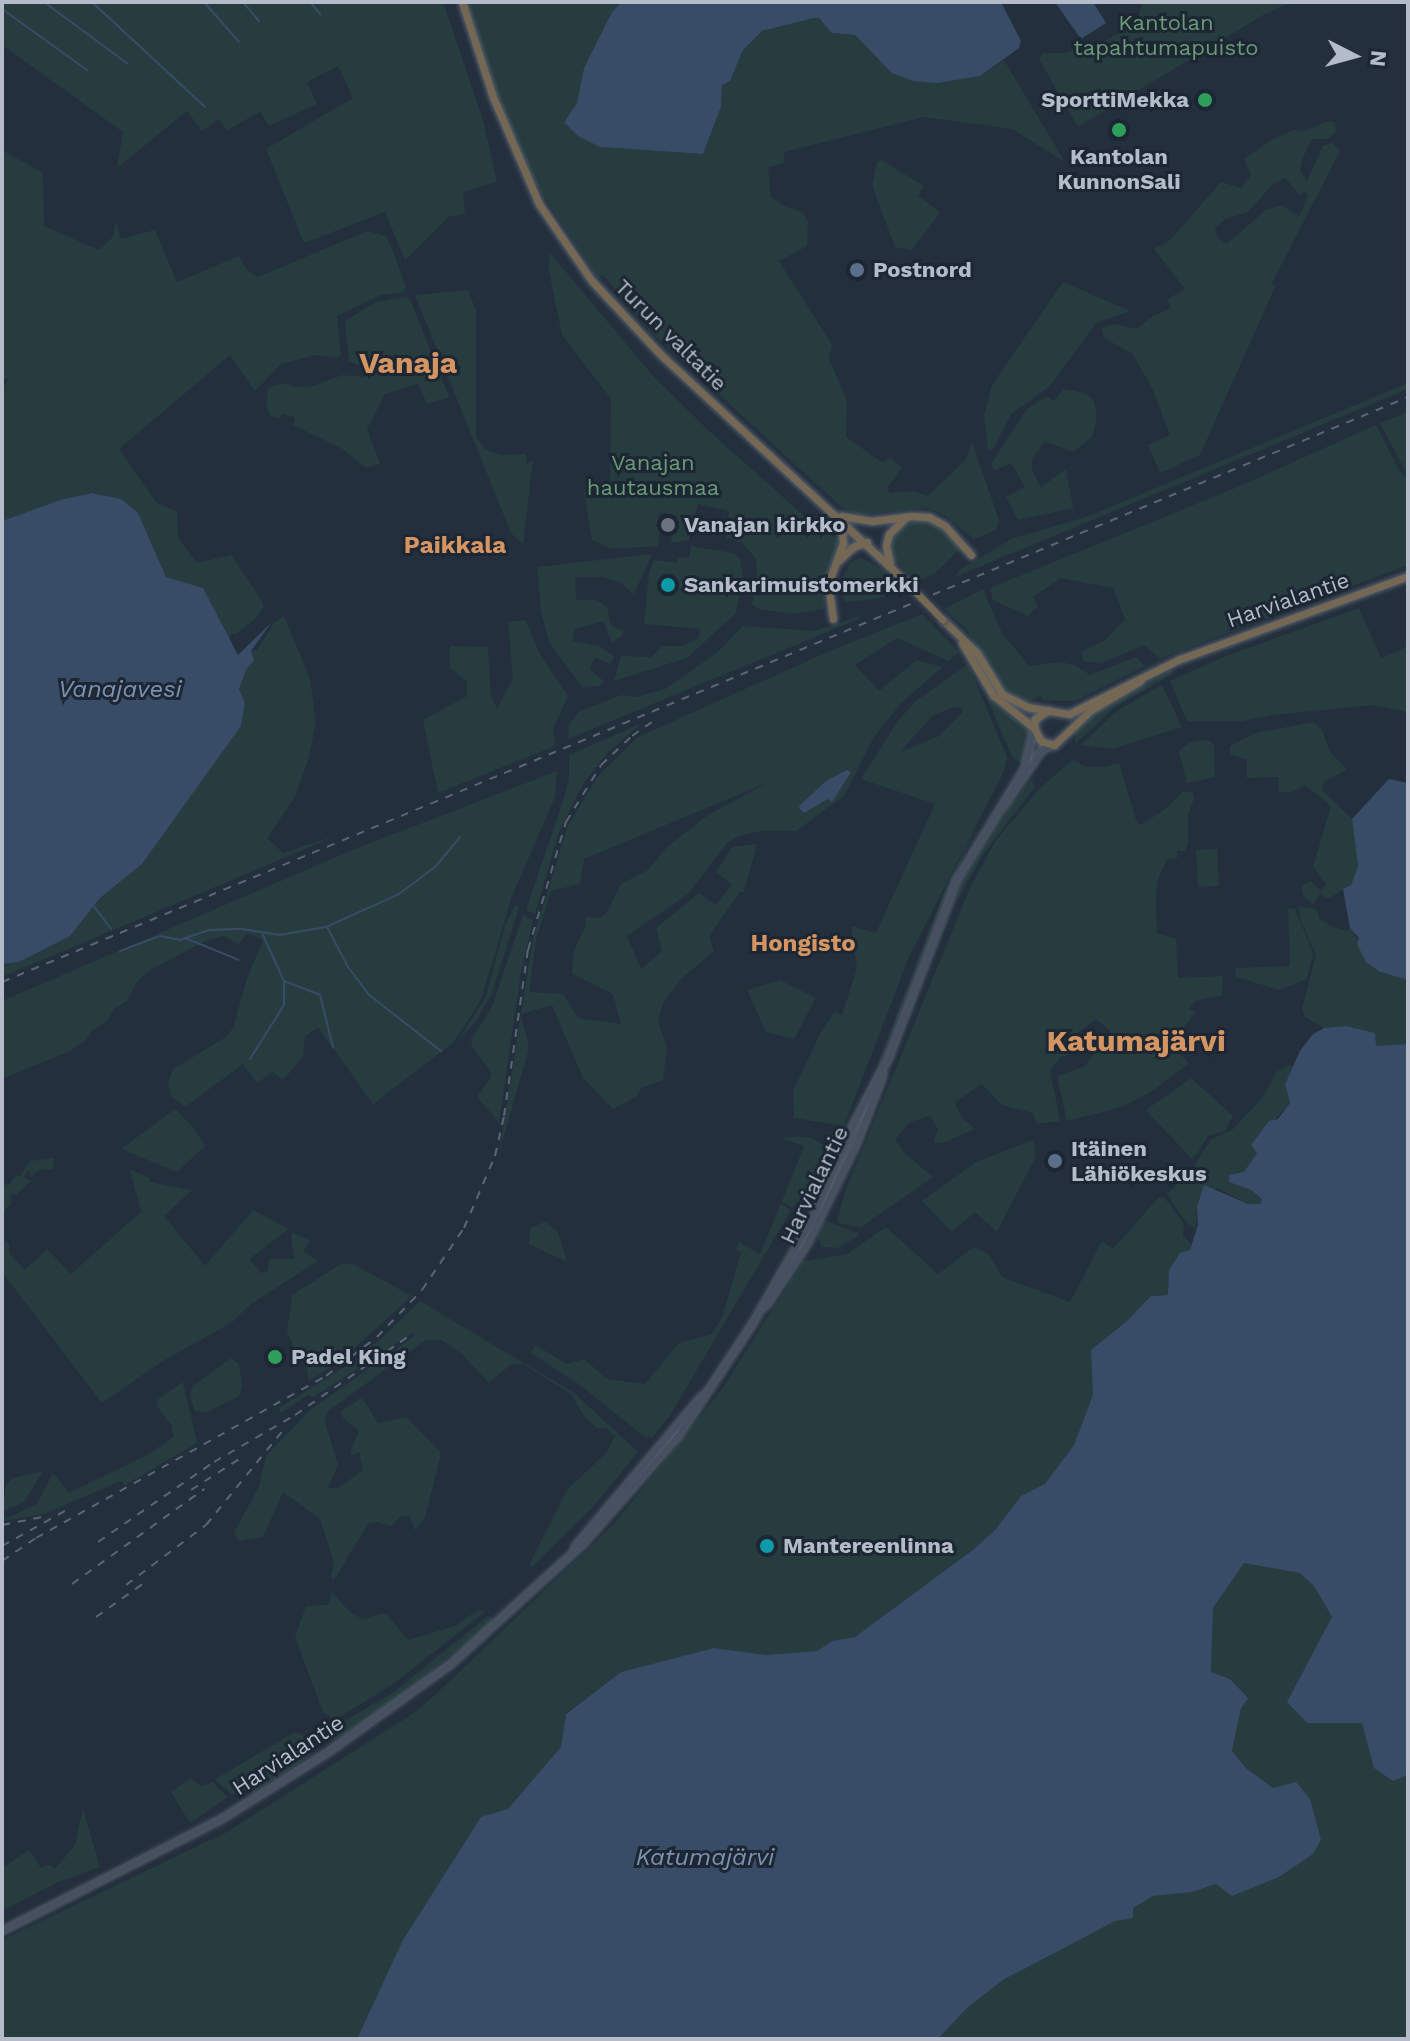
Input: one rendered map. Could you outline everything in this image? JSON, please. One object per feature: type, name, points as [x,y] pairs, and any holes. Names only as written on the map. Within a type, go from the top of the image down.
[{"type":"highway","name":"Turun valtatie","points":[[462,2],[514,151],[539,204],[560,236],[627,321],[867,542],[977,653],[1002,694],[1021,705],[1053,711]]},
{"type":"highway","points":[[833,619],[828,584],[845,535],[839,516],[872,521],[907,516],[940,522],[971,555]]},
{"type":"highway","points":[[891,566],[886,545],[889,534],[907,516]]},
{"type":"highway","points":[[836,562],[853,547],[867,542]]},
{"type":"highway","name":"Harvialantie","points":[[1053,711],[1073,713],[1180,659],[1408,576]]},
{"type":"highway","name":"Turun valtatie","points":[[951,627],[993,695],[1034,728]]},
{"type":"highway","name":"Harvialantie","points":[[1066,735],[1091,710],[1180,659]]},
{"type":"highway","points":[[1053,711],[1065,723],[1066,735],[1052,745],[1041,741],[1034,728],[1037,717],[1053,711]]},
{"type":"main road","name":"Harvialantie","points":[[2,1931],[220,1820],[327,1753],[451,1664],[561,1563],[634,1489],[679,1435],[720,1375],[812,1220],[854,1124],[890,1055],[942,914],[984,832],[1025,768],[1034,728]]},
{"type":"main road","name":"Harvialantie","points":[[984,832],[1025,779],[1042,750],[1052,745]]},
{"type":"green space","points":[[2,2],[443,2],[483,120],[497,182],[463,192],[465,214],[448,217],[405,260],[385,212],[304,243],[266,149],[353,98],[338,66],[307,82],[317,104],[269,126],[260,112],[227,130],[219,119],[202,131],[187,111],[117,168],[123,132],[2,45]]},
{"type":"green space","points":[[466,2],[622,2],[612,12],[584,68],[577,104],[564,121],[578,136],[600,147],[703,154],[721,107],[722,84],[730,81],[743,50],[762,31],[814,18],[819,18],[833,33],[855,35],[980,76],[1004,60],[1065,162],[1012,129],[924,117],[784,152],[784,163],[768,167],[771,197],[786,207],[803,212],[808,222],[807,246],[779,261],[832,345],[829,359],[847,401],[846,437],[883,463],[890,457],[902,468],[887,488],[890,493],[912,491],[928,496],[966,459],[972,442],[999,520],[996,530],[974,539],[941,513],[927,508],[859,515],[840,506],[651,332],[603,275],[598,279],[532,178],[503,110]]},
{"type":"green space","name":"Kantolan tapahtumapuisto","points":[[1142,2],[1292,2],[1263,15],[1078,127],[1039,59],[1043,53],[1066,53],[1110,39],[1138,19]]},
{"type":"green space","points":[[1329,121],[1335,123],[1336,131],[1328,139],[1312,139],[1303,157],[1300,171],[1307,181],[1323,146],[1332,143],[1340,151],[1272,283],[1275,287],[1200,455],[1160,473],[1148,445],[1170,435],[1152,388],[1132,353],[1105,339],[1101,328],[1114,324],[1137,329],[1150,318],[1171,308],[1168,299],[1185,289],[1154,249],[1170,240],[1221,182],[1241,188],[1251,175],[1244,159],[1271,140],[1294,130],[1305,131]],"holes":[[[1285,178],[1300,195],[1305,191],[1308,196],[1299,216],[1282,205],[1266,210],[1226,244],[1217,237],[1215,229],[1225,219],[1248,212],[1273,184]]]},
{"type":"green space","points":[[2,150],[43,173],[44,226],[99,250],[113,237],[116,221],[121,239],[155,230],[177,282],[239,256],[247,270],[258,277],[367,231],[386,236],[391,246],[406,287],[404,292],[381,295],[337,316],[341,355],[336,358],[315,355],[281,364],[255,391],[230,355],[119,449],[156,502],[177,512],[178,538],[197,563],[231,555],[262,601],[264,606],[256,618],[229,638],[203,589],[166,577],[138,513],[106,495],[91,493],[60,500],[2,521],[2,390],[8,380],[2,378]]},
{"type":"green space","points":[[881,160],[924,186],[918,196],[938,210],[939,214],[912,250],[895,247],[872,185],[877,162]]},
{"type":"green space","points":[[550,253],[654,377],[822,532],[842,540],[825,577],[824,609],[791,614],[759,609],[752,604],[757,575],[756,559],[743,543],[726,538],[729,511],[698,504],[689,540],[671,543],[672,533],[677,533],[677,516],[660,512],[656,526],[661,527],[658,546],[611,549],[592,540],[584,493],[586,490],[610,493],[611,399],[562,335],[548,266]]},
{"type":"green space","points":[[1063,282],[1130,311],[1096,323],[1050,386],[1011,414],[994,448],[988,451],[984,415],[992,385]]},
{"type":"green space","points":[[468,290],[476,311],[476,437],[485,449],[502,455],[526,454],[526,464],[533,460],[523,544],[511,533],[415,295]]},
{"type":"green space","points":[[410,299],[449,397],[427,404],[418,384],[385,394],[367,429],[380,464],[366,468],[341,448],[293,425],[295,418],[282,413],[279,419],[271,416],[266,407],[268,388],[284,383],[295,387],[314,386],[342,375],[365,377],[366,368],[349,361],[345,321],[376,302]]},
{"type":"green space","points":[[1408,383],[1408,389],[955,577],[961,569],[1013,538],[1086,517]]},
{"type":"green space","points":[[1064,389],[1085,393],[1094,401],[1097,416],[1092,437],[1073,452],[1045,441],[1032,459],[1032,471],[1041,487],[1066,469],[1073,508],[1018,520],[1006,497],[1025,487],[1011,463],[994,471],[991,464],[1027,409],[1047,396],[1054,401]]},
{"type":"green space","points":[[1408,412],[1408,476],[1380,423]]},
{"type":"green space","points":[[1376,425],[1400,472],[1408,479],[1408,565],[1160,659],[1144,645],[1102,663],[1083,661],[1082,651],[1104,641],[1125,619],[1113,588],[1061,578],[1033,597],[1038,606],[1028,616],[993,600],[990,588],[1240,486]]},
{"type":"green space","points":[[921,519],[939,525],[960,549],[935,573],[917,582],[893,559],[891,544],[900,526]]},
{"type":"green space","name":"Vanajan hautausmaa","points":[[691,546],[733,553],[740,559],[743,577],[736,613],[687,658],[614,681],[621,656],[651,657],[662,646],[682,646],[698,639],[701,629],[644,624],[649,573],[654,560],[677,563],[677,557],[689,558]]},
{"type":"green space","points":[[652,554],[634,594],[620,582],[602,577],[575,577],[576,600],[596,600],[607,607],[611,626],[623,630],[623,635],[612,643],[603,621],[575,629],[573,641],[599,646],[615,657],[610,664],[595,657],[590,670],[604,681],[599,686],[582,687],[549,642],[541,611],[537,567]]},
{"type":"green space","points":[[860,557],[885,571],[901,591],[877,599],[845,602],[841,591],[843,577],[850,563]]},
{"type":"green space","points":[[983,589],[1002,633],[1029,666],[1060,662],[1075,665],[1090,675],[1136,657],[1145,666],[1075,701],[1044,701],[1040,696],[1028,702],[1020,700],[999,685],[966,629],[944,609]]},
{"type":"green space","points":[[1359,608],[1381,658],[1408,646],[1408,712],[1373,705],[1242,721],[1187,721],[1170,681],[1226,656]]},
{"type":"green space","points":[[922,614],[959,652],[948,661],[897,638],[855,665],[879,691],[917,660],[943,667],[901,703],[874,737],[844,796],[796,831],[760,831],[736,837],[726,844],[688,894],[627,936],[641,969],[662,951],[656,928],[699,893],[716,905],[732,884],[716,872],[732,847],[757,844],[744,892],[740,892],[709,936],[714,951],[681,979],[663,1003],[658,1022],[667,1046],[663,1080],[641,1088],[637,1096],[613,1109],[583,1078],[552,1005],[521,1014],[533,939],[567,828],[597,777],[638,737],[832,650]],"holes":[[[771,781],[708,815],[667,847],[648,870],[621,884],[608,911],[600,918],[585,917],[586,925],[573,953],[572,974],[613,994],[621,1024],[578,1018],[563,994],[529,992],[536,940],[551,891],[580,884],[584,859]]]},
{"type":"green space","points":[[284,616],[310,679],[316,721],[309,757],[295,797],[267,838],[283,853],[338,835],[2,977],[2,964],[19,962],[70,936],[100,898],[142,864],[241,726],[245,703],[239,690],[247,667],[251,665],[251,651],[257,650],[274,623]]},
{"type":"green space","points":[[860,616],[568,739],[569,724],[579,712],[621,695],[636,697],[665,689],[718,652],[743,626],[814,631]]},
{"type":"green space","points":[[526,620],[539,653],[568,696],[553,729],[555,746],[438,793],[423,720],[467,696],[467,681],[450,668],[450,646],[488,647],[491,696],[497,709],[513,678],[508,622]]},
{"type":"green space","points":[[968,664],[1007,757],[1004,771],[909,957],[844,1126],[794,1118],[793,1091],[821,1032],[835,1011],[842,1015],[857,968],[851,926],[876,933],[935,804],[861,779],[897,722],[916,701]],"holes":[[[960,707],[963,712],[939,736],[900,752],[932,716]]]},
{"type":"green space","points":[[1171,670],[1173,674],[1115,707],[1075,744],[1075,732],[1098,711]]},
{"type":"green space","points":[[1159,686],[1163,687],[1182,727],[1112,749],[1081,745],[1117,711]]},
{"type":"green space","points":[[986,696],[1028,730],[1023,765],[1012,757]]},
{"type":"green space","points":[[1314,722],[1322,730],[1330,752],[1347,769],[1324,782],[1322,790],[1352,819],[1358,866],[1351,885],[1328,899],[1320,894],[1313,904],[1304,897],[1301,886],[1311,881],[1321,891],[1326,884],[1313,867],[1331,806],[1305,785],[1292,792],[1279,792],[1278,777],[1247,778],[1247,759],[1230,755],[1230,746],[1256,733]]},
{"type":"green space","points":[[642,723],[608,752],[583,784],[559,832],[535,914],[526,910],[569,780],[569,755]]},
{"type":"green space","points":[[1210,741],[1214,746],[1215,777],[1187,783],[1179,751],[1189,743]]},
{"type":"green space","points":[[1073,760],[1086,767],[1119,763],[1137,823],[1141,825],[1168,807],[1183,791],[1193,793],[1188,814],[1188,843],[1185,851],[1177,851],[1177,858],[1167,859],[1159,876],[1156,895],[1157,933],[1176,939],[1178,978],[1223,976],[1222,995],[1195,1001],[1189,1009],[1195,1012],[1172,1046],[1189,1063],[1154,1090],[1122,1107],[1067,1121],[1057,1076],[1084,1067],[1111,1031],[1096,1019],[1071,1038],[1072,1054],[1061,1057],[1050,1070],[1060,1121],[1036,1124],[1033,1113],[1002,1105],[982,1084],[955,1102],[961,1117],[975,1129],[943,1143],[933,1143],[938,1129],[930,1116],[910,1122],[895,1139],[904,1153],[933,1177],[861,1227],[840,1224],[837,1221],[844,1194],[970,888],[996,840],[1040,788]]},
{"type":"green space","points":[[557,771],[555,797],[511,899],[481,1000],[453,1043],[373,1104],[318,1027],[305,1037],[303,1057],[283,1080],[273,1072],[257,1083],[243,1064],[185,1107],[171,1096],[168,1082],[173,1069],[226,1037],[233,1028],[247,979],[263,940],[247,933],[239,944],[224,936],[205,941],[154,968],[138,980],[127,1001],[114,1009],[108,1020],[92,1031],[86,1040],[70,1051],[2,1079],[2,1001],[350,851]]},
{"type":"green space","points":[[1031,780],[1035,787],[984,853],[955,904],[844,1183],[960,886],[995,824]]},
{"type":"green space","points":[[980,819],[941,907],[875,1077],[844,1132],[873,1077],[947,885]]},
{"type":"green space","points":[[1217,849],[1219,886],[1198,887],[1196,850]]},
{"type":"green space","points":[[515,905],[519,908],[491,995],[476,1021],[458,1041],[486,996],[505,926]]},
{"type":"green space","points":[[1299,907],[1316,909],[1320,919],[1331,926],[1346,931],[1350,928],[1380,972],[1408,980],[1407,1045],[1375,1046],[1346,1026],[1324,1028],[1305,1017],[1302,1009],[1316,955],[1301,921]]},
{"type":"green space","points":[[1288,908],[1295,909],[1313,953],[1307,979],[1280,990],[1236,977],[1235,968],[1290,966]]},
{"type":"green space","points":[[523,915],[533,920],[521,972],[499,1122],[477,1097],[491,1077],[491,1072],[472,1046],[471,1039],[492,1007]]},
{"type":"green space","points":[[780,980],[816,998],[794,1039],[766,1032],[747,990]]},
{"type":"green space","points":[[521,1014],[529,1048],[499,1153]]},
{"type":"green space","points":[[1288,1065],[1293,1066],[1285,1084],[1290,1103],[1251,1146],[1258,1152],[1244,1172],[1229,1182],[1251,1190],[1262,1199],[1260,1204],[1248,1204],[1217,1188],[1197,1207],[1196,1229],[1186,1222],[1167,1194],[1191,1171],[1211,1139],[1232,1130],[1264,1096],[1276,1072]]},
{"type":"green space","points":[[1191,1078],[1233,1116],[1225,1131],[1208,1136],[1191,1158],[1146,1110]]},
{"type":"green space","points":[[175,1109],[194,1128],[205,1146],[177,1172],[121,1149]]},
{"type":"green space","points":[[808,1137],[833,1149],[822,1173],[792,1208],[782,1201],[804,1146],[783,1139]]},
{"type":"green space","points":[[1033,1140],[1036,1156],[997,1232],[975,1212],[952,1232],[922,1201],[976,1162]]},
{"type":"green space","points":[[54,1158],[53,1169],[39,1170],[31,1177],[29,1170],[23,1177],[31,1181],[16,1195],[11,1194],[11,1204],[2,1213],[2,1184],[9,1185],[17,1174],[19,1177],[30,1161]]},
{"type":"green space","points":[[130,1169],[149,1178],[149,1182],[192,1190],[164,1216],[205,1266],[253,1210],[289,1229],[249,1259],[261,1273],[268,1271],[269,1259],[294,1259],[291,1235],[294,1233],[311,1241],[303,1251],[318,1261],[251,1304],[231,1323],[163,1361],[102,1403],[2,1272],[2,1238],[9,1243],[10,1254],[25,1270],[47,1249],[71,1274],[141,1212]]},
{"type":"green space","points":[[1159,1197],[1164,1197],[1184,1224],[1183,1236],[1191,1244],[1190,1251],[1168,1295],[1151,1296],[1127,1321],[1091,1350],[1094,1395],[1074,1445],[1045,1485],[1021,1496],[996,1529],[974,1549],[855,1637],[832,1641],[817,1651],[765,1655],[714,1648],[621,1672],[566,1713],[561,1747],[404,1940],[357,2039],[2,2039],[2,1940],[227,1832],[411,1715],[435,1695],[614,1524],[722,1389],[803,1261],[847,1254],[886,1227],[938,1274],[974,1247],[989,1254],[1002,1277],[1070,1302],[1102,1241],[1113,1249]]},
{"type":"green space","points":[[781,1203],[791,1210],[669,1417],[652,1438],[645,1437],[580,1385],[531,1353],[535,1345],[567,1364],[584,1359],[607,1379],[645,1384],[679,1343],[712,1334],[723,1315],[741,1252],[736,1250],[739,1242],[760,1254]]},
{"type":"green space","points":[[823,1220],[858,1233],[858,1236],[838,1248],[822,1247],[817,1237]]},
{"type":"green space","points":[[545,1222],[558,1232],[567,1262],[529,1244],[530,1228]]},
{"type":"green space","points":[[341,1264],[353,1264],[412,1296],[341,1360],[309,1381],[305,1361],[299,1359],[287,1332],[292,1295]]},
{"type":"green space","points":[[420,1301],[574,1393],[638,1452],[592,1508],[531,1568],[530,1563],[567,1490],[607,1452],[615,1436],[607,1429],[597,1428],[583,1415],[571,1394],[523,1364],[510,1365],[489,1383],[461,1353],[441,1340],[426,1340],[327,1412],[325,1422],[338,1465],[328,1487],[337,1489],[363,1470],[359,1452],[353,1455],[350,1452],[359,1431],[343,1418],[341,1411],[362,1398],[378,1423],[406,1417],[441,1453],[425,1517],[415,1530],[410,1517],[401,1516],[391,1526],[377,1522],[368,1524],[334,1580],[331,1577],[334,1562],[320,1519],[283,1492],[263,1537],[239,1541],[234,1533],[259,1486],[266,1456],[310,1410],[413,1337],[414,1332],[314,1397],[308,1395],[281,1413],[279,1408],[343,1368],[381,1339]]},
{"type":"green space","points":[[231,1358],[239,1364],[242,1385],[239,1396],[208,1412],[195,1411],[190,1396],[193,1386]]},
{"type":"green space","points":[[183,1382],[197,1443],[125,1485],[121,1481],[44,1514],[2,1521],[37,1504],[53,1473],[69,1493],[149,1454],[173,1437],[172,1426],[156,1405],[157,1400]]},
{"type":"green space","points":[[43,1471],[24,1502],[2,1512],[6,1485],[13,1478]]},
{"type":"green space","points":[[1244,1563],[1300,1573],[1314,1586],[1332,1617],[1301,1679],[1307,1723],[1362,1723],[1393,1780],[1408,1775],[1408,2039],[938,2039],[968,2007],[1003,1980],[1115,1920],[1132,1918],[1133,1908],[1154,1895],[1192,1892],[1217,1884],[1273,1788],[1246,1768],[1232,1751],[1241,1708],[1230,1679],[1211,1672],[1213,1608]]},
{"type":"green space","points":[[332,1592],[349,1611],[362,1619],[383,1613],[388,1616],[408,1640],[455,1626],[478,1610],[486,1611],[393,1684],[335,1720],[323,1712],[295,1637],[306,1606],[328,1605]]},
{"type":"green space","points":[[488,1616],[493,1617],[491,1623],[392,1703],[336,1740],[319,1736],[391,1694]]},
{"type":"green space","points":[[295,1732],[309,1737],[232,1795],[215,1779]]},
{"type":"green space","points":[[311,1740],[314,1750],[308,1758],[252,1794],[248,1789]]},
{"type":"green space","points":[[191,1778],[202,1787],[212,1782],[228,1797],[190,1823],[171,1792]]},
{"type":"green space","points":[[83,1809],[100,1867],[58,1882],[2,1911],[2,1868],[29,1850],[41,1868],[48,1864],[55,1869],[75,1845]]},
{"type":"water","points":[[622,2],[1001,2],[1021,41],[1019,48],[980,76],[937,83],[913,81],[892,73],[855,35],[832,33],[819,18],[762,31],[743,50],[730,81],[722,85],[721,107],[703,154],[600,147],[578,136],[564,122],[577,103],[584,68],[612,12]]},
{"type":"water","points":[[1055,2],[1093,2],[1106,23],[1081,39]]},
{"type":"water","name":"Vanajavesi","points":[[92,493],[121,499],[138,513],[166,577],[203,588],[238,655],[272,622],[251,651],[254,661],[247,668],[239,689],[245,703],[241,726],[142,864],[100,898],[70,936],[19,962],[2,964],[2,521],[60,500]]},
{"type":"water","points":[[847,770],[851,772],[832,802],[828,799],[804,813],[800,809],[799,806],[826,781]]},
{"type":"water","points":[[1389,779],[1408,783],[1408,980],[1380,972],[1366,962],[1357,944],[1359,938],[1350,928],[1343,889],[1351,885],[1358,866],[1352,819]]},
{"type":"water","name":"Katumajärvi","points":[[1346,1026],[1375,1033],[1376,1046],[1408,1044],[1408,1775],[1393,1781],[1374,1768],[1362,1723],[1307,1723],[1287,1702],[1332,1617],[1314,1586],[1300,1573],[1244,1563],[1213,1608],[1211,1672],[1230,1679],[1248,1698],[1241,1708],[1232,1751],[1246,1768],[1273,1788],[1296,1782],[1310,1799],[1321,1840],[1313,1854],[1279,1877],[1232,1896],[1216,1884],[1192,1892],[1153,1896],[1133,1908],[1133,1918],[1115,1921],[1003,1980],[968,2007],[938,2039],[357,2039],[403,1940],[481,1817],[508,1809],[561,1747],[566,1714],[621,1672],[714,1648],[765,1655],[817,1651],[832,1641],[855,1637],[974,1549],[996,1529],[1021,1496],[1045,1484],[1074,1445],[1093,1395],[1091,1350],[1127,1321],[1151,1296],[1168,1295],[1169,1270],[1180,1253],[1190,1250],[1198,1225],[1197,1207],[1204,1185],[1248,1204],[1260,1204],[1262,1199],[1251,1190],[1229,1182],[1229,1175],[1244,1172],[1257,1153],[1251,1145],[1269,1121],[1278,1119],[1290,1103],[1285,1084],[1300,1051],[1312,1035],[1324,1028]]},
{"type":"waterway","points":[[44,2],[128,64]]},
{"type":"waterway","points":[[92,2],[205,107]]},
{"type":"waterway","points":[[204,2],[239,42]]},
{"type":"waterway","points":[[243,2],[259,21]]},
{"type":"waterway","points":[[310,2],[320,14]]},
{"type":"waterway","points":[[2,9],[87,70]]},
{"type":"waterway","points":[[120,951],[160,936],[180,940],[209,930],[242,929],[279,935],[326,927],[399,894],[435,867],[460,837]]},
{"type":"waterway","points":[[93,905],[111,929]]},
{"type":"waterway","points":[[327,927],[348,967],[368,994],[441,1051]]},
{"type":"waterway","points":[[263,935],[284,981],[320,995],[333,1047]]},
{"type":"waterway","points":[[185,938],[239,960]]},
{"type":"waterway","points":[[250,1059],[284,1005],[284,983]]},
{"type":"railway","points":[[2,982],[1408,397]]},
{"type":"railway","points":[[2,1561],[36,1538],[326,1376],[377,1337],[422,1290],[464,1228],[495,1156],[504,1116],[528,950],[566,822],[601,765],[632,736],[658,718]]},
{"type":"railway","points":[[98,1542],[214,1462],[295,1415],[409,1336]]},
{"type":"railway","points":[[126,1585],[206,1525],[284,1429]]},
{"type":"railway","points":[[191,1490],[241,1458]]},
{"type":"railway","points":[[72,1584],[204,1489]]},
{"type":"railway","points":[[2,1546],[65,1511]]},
{"type":"railway","points":[[2,1525],[42,1517]]},
{"type":"railway","points":[[96,1617],[144,1583]]},
{"type":"place","name":"SporttiMekka","points":[[1205,100]]},
{"type":"place","name":"Kantolan KunnonSali","points":[[1119,130]]},
{"type":"place","name":"Postnord","points":[[857,270]]},
{"type":"place","name":"Vanajan kirkko","points":[[668,525]]},
{"type":"place","name":"Sankarimuistomerkki","points":[[668,585]]},
{"type":"place","name":"Itäinen Lähiökeskus","points":[[1055,1161]]},
{"type":"place","name":"Padel King","points":[[275,1357]]},
{"type":"place","name":"Mantereenlinna","points":[[767,1546]]},
{"type":"district","name":"Vanaja","points":[[408,363]]},
{"type":"district","name":"Paikkala","points":[[455,546]]},
{"type":"district","name":"Hongisto","points":[[803,944]]},
{"type":"district","name":"Katumajärvi","points":[[1136,1041]]}]
